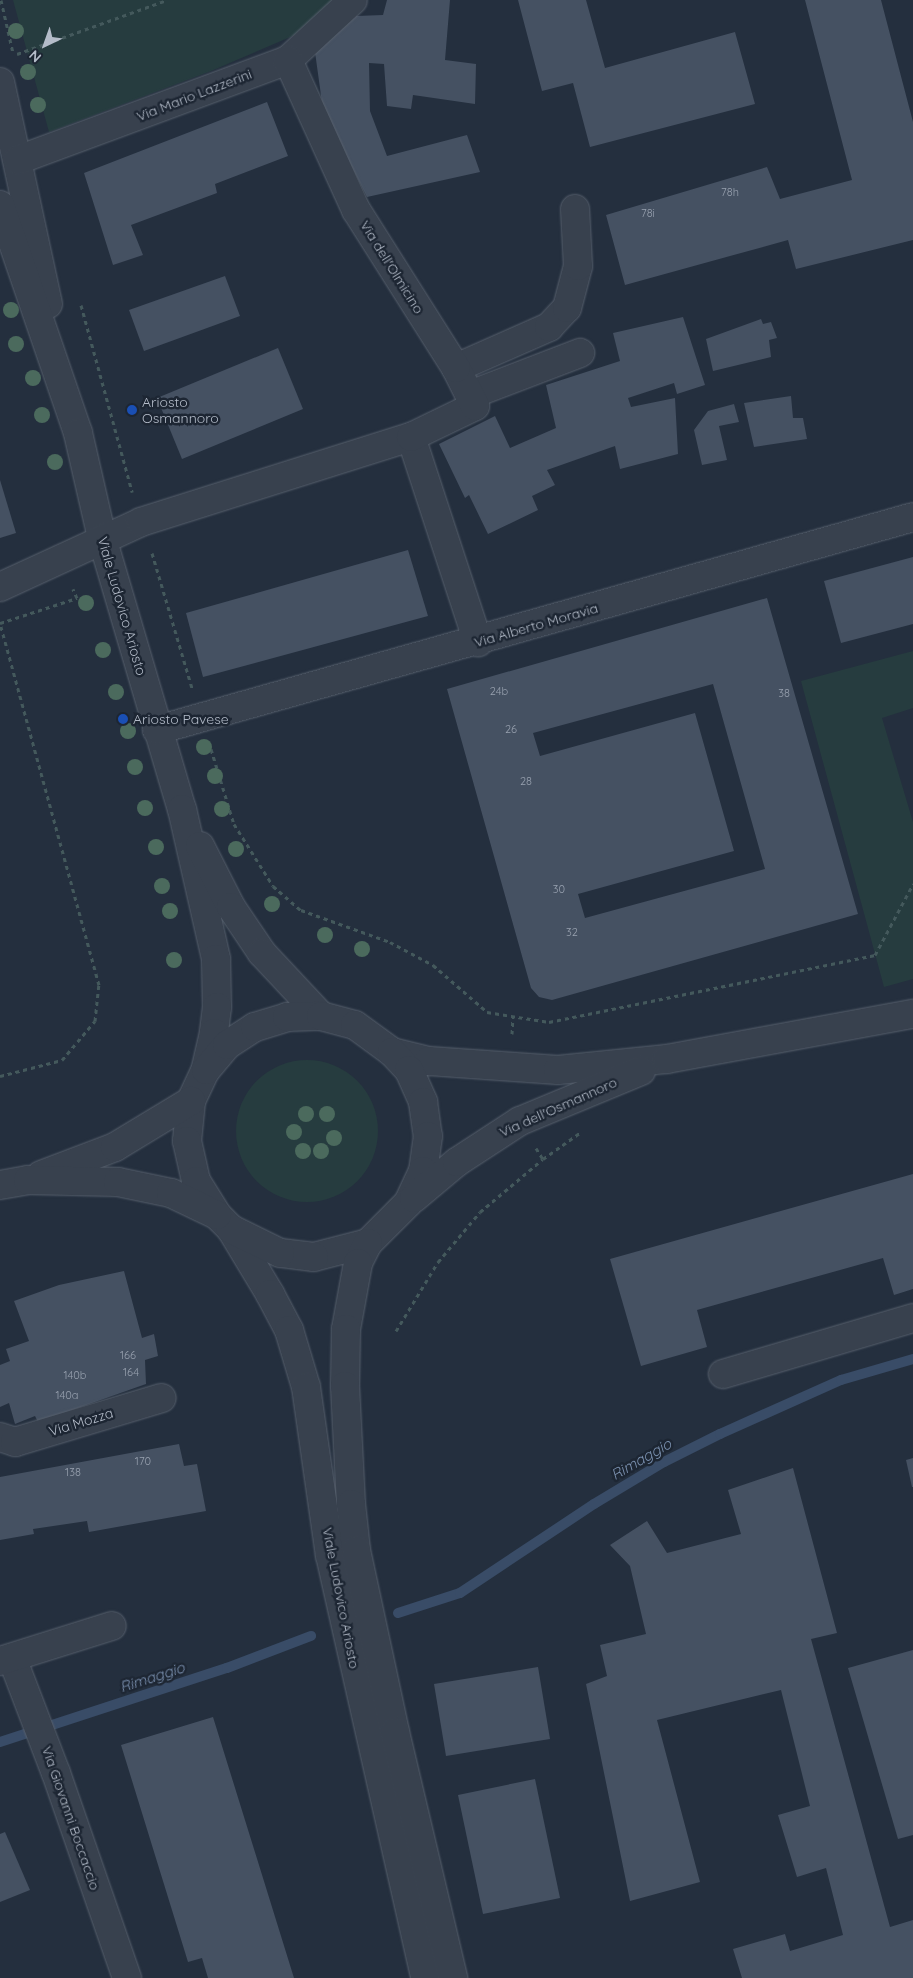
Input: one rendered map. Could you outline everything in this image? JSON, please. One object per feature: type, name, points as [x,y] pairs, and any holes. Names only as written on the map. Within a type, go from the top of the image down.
[{"type":"street","name":"Via Mario Lazzerini","points":[[18,160],[288,60],[353,0]]},
{"type":"street","name":"Via dell'Olmicino","points":[[288,60],[356,210],[456,368],[470,395]]},
{"type":"street","name":"Viale Ludovico Ariosto","points":[[0,82],[68,400]]},
{"type":"street","name":"Viale Ludovico Ariosto","points":[[0,205],[68,400],[90,477],[102,538],[157,730],[182,809],[216,959],[217,1007],[205,1071],[192,1101],[187,1141],[196,1181],[224,1222],[289,1330],[306,1387],[382,1734],[425,1978]]},
{"type":"street","points":[[456,368],[549,327],[567,308],[578,266],[575,209]]},
{"type":"street","points":[[0,587],[102,538],[141,522],[411,437],[475,406],[470,395],[580,353]]},
{"type":"street","points":[[411,437],[478,642]]},
{"type":"street","name":"Via Alberto Moravia","points":[[157,730],[478,642],[913,517]]},
{"type":"street","name":"Viale Ludovico Ariosto","points":[[182,809],[231,907],[262,953],[321,1016]]},
{"type":"street","name":"Via dell'Osmannoro","points":[[392,1052],[428,1061],[558,1070],[667,1059],[913,1014]]},
{"type":"street","name":"Viale Ludovico Ariosto","points":[[205,1071],[227,1045],[255,1027],[287,1017],[321,1016],[356,1025],[392,1052],[409,1070],[424,1102],[428,1136],[423,1171],[408,1203],[368,1243],[358,1263],[346,1329],[348,1455],[343,1553]]},
{"type":"street","name":"Via dell'Osmannoro","points":[[408,1203],[457,1162],[520,1121],[667,1059]]},
{"type":"street","points":[[0,1185],[28,1180],[115,1146],[192,1101]]},
{"type":"street","points":[[28,1180],[118,1182],[171,1193],[280,1253],[314,1257],[368,1243]]},
{"type":"street","points":[[723,1374],[913,1318]]},
{"type":"street","name":"Via Mozza","points":[[0,1437],[15,1442],[162,1398]]},
{"type":"street","name":"Via Giovanni Boccaccio","points":[[112,1626],[6,1660],[31,1706],[127,1978]]},
{"type":"street","name":"Viale Ludovico Ariosto","points":[[382,1734],[453,1978]]},
{"type":"path","points":[[14,55],[159,1],[167,0]]},
{"type":"path","points":[[141,522],[162,581],[201,718],[234,824],[274,886],[301,910],[390,942],[433,966],[487,1012],[549,1022],[875,955],[913,884]]},
{"type":"path","points":[[0,1076],[62,1060],[94,1021],[99,985],[0,623],[77,598],[58,560]]},
{"type":"path","points":[[396,1331],[438,1262],[480,1212],[542,1159],[583,1131]]},
{"type":"green space","points":[[13,0],[334,0],[302,32],[211,71],[49,132]]},
{"type":"green space","points":[[913,651],[913,708],[882,718],[913,822],[913,979],[884,987],[801,681]]},
{"type":"green space","points":[[307,1060],[321,1061],[334,1065],[347,1072],[357,1081],[366,1091],[373,1104],[377,1117],[377,1145],[373,1158],[366,1171],[357,1181],[347,1190],[334,1197],[321,1201],[307,1202],[293,1201],[280,1197],[267,1190],[257,1181],[248,1171],[241,1158],[237,1145],[236,1131],[237,1117],[241,1104],[248,1091],[257,1081],[267,1072],[280,1065],[293,1061]]},
{"type":"building","points":[[387,0],[450,0],[445,60],[476,64],[475,104],[413,95],[411,109],[387,106],[384,64],[369,63],[370,111],[387,156],[467,135],[480,172],[367,197],[323,110],[315,52],[356,16],[383,15]]},
{"type":"building","points":[[518,0],[586,0],[605,68],[735,32],[755,104],[590,147],[573,83],[542,91]]},
{"type":"building","points":[[805,0],[881,0],[913,122],[913,240],[796,269],[788,240],[625,285],[606,215],[767,167],[780,199],[852,180]]},
{"type":"building","points":[[267,102],[288,156],[215,184],[217,193],[131,225],[143,255],[113,265],[84,173]]},
{"type":"building","points":[[225,276],[240,316],[144,351],[129,310]]},
{"type":"building","points":[[683,317],[705,385],[677,394],[674,383],[628,398],[631,407],[675,398],[678,454],[620,469],[615,446],[547,470],[555,485],[532,496],[538,510],[488,534],[469,495],[465,498],[439,444],[495,416],[510,448],[556,428],[546,385],[620,361],[613,333]]},
{"type":"building","points":[[761,319],[763,324],[771,322],[777,338],[769,340],[771,357],[713,371],[706,339]]},
{"type":"building","points":[[278,348],[303,409],[182,459],[157,398]]},
{"type":"building","points":[[791,396],[793,418],[803,418],[807,439],[754,447],[744,403]]},
{"type":"building","points":[[734,404],[739,422],[719,426],[727,460],[702,465],[694,430],[708,411]]},
{"type":"building","points":[[0,480],[16,533],[0,538]]},
{"type":"building","points":[[408,550],[428,616],[203,677],[186,613]]},
{"type":"building","points":[[913,557],[913,624],[841,643],[824,581]]},
{"type":"building","points":[[767,598],[858,914],[552,1000],[539,997],[531,988],[447,689]],"holes":[[[713,684],[765,869],[585,918],[578,894],[734,851],[695,713],[540,756],[533,733]]]},
{"type":"building","points":[[913,1174],[913,1289],[894,1295],[883,1258],[697,1310],[707,1347],[641,1366],[610,1259]]},
{"type":"building","points":[[124,1271],[142,1338],[154,1334],[158,1356],[145,1360],[146,1384],[38,1422],[35,1416],[15,1424],[9,1403],[0,1407],[0,1365],[10,1361],[6,1349],[29,1341],[14,1301],[59,1285]]},
{"type":"building","points":[[179,1444],[184,1466],[197,1464],[206,1511],[89,1532],[87,1521],[33,1529],[34,1534],[0,1540],[0,1477]]},
{"type":"building","points":[[913,1458],[913,1487],[912,1487],[906,1460]]},
{"type":"building","points":[[793,1468],[837,1633],[811,1639],[890,1927],[913,1920],[913,1978],[742,1978],[733,1949],[785,1934],[790,1951],[843,1935],[826,1868],[797,1877],[778,1815],[810,1806],[781,1690],[657,1720],[700,1882],[630,1901],[586,1684],[607,1676],[600,1645],[646,1634],[630,1566],[610,1545],[647,1521],[667,1553],[741,1534],[728,1490]]},
{"type":"building","points":[[913,1650],[913,1835],[898,1839],[848,1668]]},
{"type":"building","points":[[538,1667],[550,1739],[446,1756],[434,1684]]},
{"type":"building","points":[[213,1717],[294,1978],[208,1978],[202,1958],[188,1962],[121,1745]]},
{"type":"building","points":[[535,1779],[560,1898],[483,1914],[458,1795]]},
{"type":"building","points":[[5,1832],[30,1890],[0,1902],[0,1834]]},
{"type":"waterway","name":"Rimaggio","points":[[398,1613],[460,1593],[594,1504],[664,1462],[720,1434],[841,1380],[913,1359]]},
{"type":"waterway","name":"Rimaggio","points":[[0,1742],[227,1668],[311,1636]]},
{"type":"place","name":"Ariosto Osmannoro","points":[[132,410]]},
{"type":"place","name":"Ariosto Pavese","points":[[123,719]]}]
